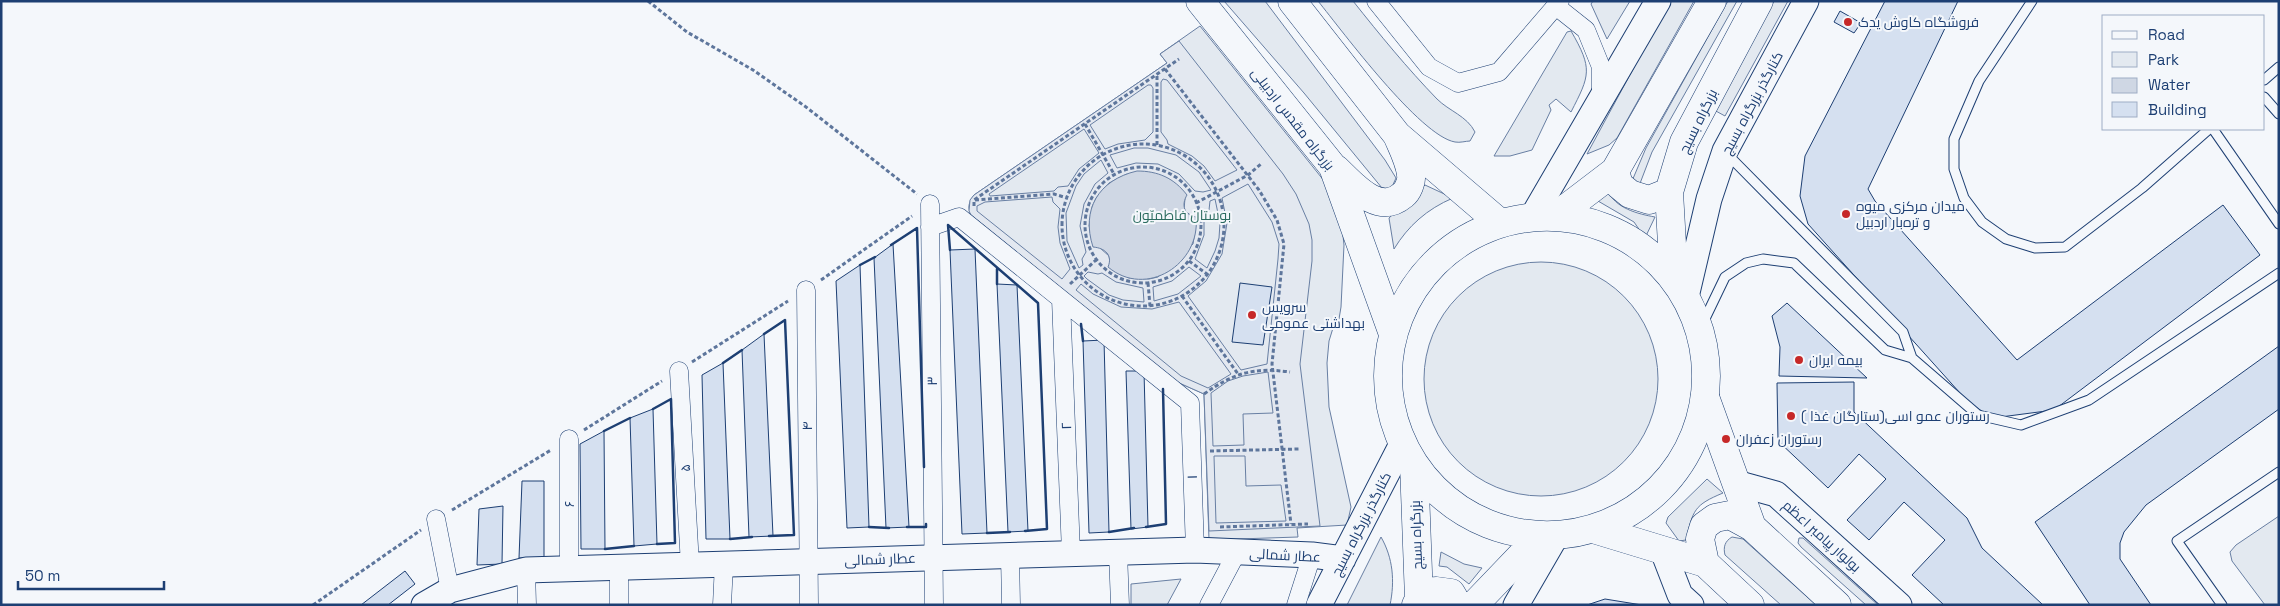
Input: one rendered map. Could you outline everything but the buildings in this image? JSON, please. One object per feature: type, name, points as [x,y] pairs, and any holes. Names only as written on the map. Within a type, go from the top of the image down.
[{"type":"main road","name":"بزرگراه مقدس اردبیلی","points":[[1200,1],[1333,167],[1393,334]]},
{"type":"main road","points":[[1292,1],[1398,134],[1500,223]]},
{"type":"main road","points":[[1545,216],[1616,171],[1712,1]]},
{"type":"main road","name":"بزرگراه بسیج","points":[[1680,288],[1669,192],[1684,142],[1759,1]]},
{"type":"main road","points":[[1333,167],[1367,197],[1380,203],[1395,202],[1407,191],[1412,176],[1398,134]]},
{"type":"main road","points":[[1616,171],[1619,184],[1630,194],[1649,200],[1669,192]]},
{"type":"main road","points":[[1545,216],[1590,222],[1622,234],[1651,254],[1680,288],[1700,328],[1706,362],[1705,397],[1693,441],[1668,480],[1634,510],[1592,529],[1548,536],[1503,530],[1468,515],[1438,493],[1408,454],[1391,408],[1388,371],[1393,334],[1408,297],[1432,265],[1463,240],[1500,223],[1545,216]]},
{"type":"main road","points":[[1705,397],[1752,527]]},
{"type":"main road","name":"بزرگراه بسیج","points":[[1408,454],[1418,602]]},
{"type":"main road","points":[[1705,563],[1700,539],[1704,526],[1715,518],[1730,515],[1752,527],[1837,605]]},
{"type":"main road","points":[[1592,529],[1705,563],[1750,605]]},
{"type":"main road","points":[[1474,605],[1548,536]]},
{"type":"main road","points":[[1418,602],[1436,591],[1451,593],[1458,605]]},
{"type":"street","points":[[1376,1],[1429,67],[1458,83],[1499,72],[1558,4],[1586,30],[1601,67],[1601,102]]},
{"type":"street","points":[[1545,216],[1601,102],[1658,1]]},
{"type":"street","name":"کنارگذر بزرگراه بسیج","points":[[1680,288],[1725,152],[1806,1]]},
{"type":"street","name":"۳","points":[[930,204],[934,605]]},
{"type":"street","points":[[930,227],[959,217],[1190,403]]},
{"type":"street","name":"۴","points":[[806,290],[809,605]]},
{"type":"street","name":"۲","points":[[1061,299],[1071,554]]},
{"type":"street","name":"۵","points":[[679,370],[690,565]]},
{"type":"street","name":"۱","points":[[1190,403],[1195,550]]},
{"type":"street","name":"۶","points":[[569,439],[569,568]]},
{"type":"street","name":"کنارگذر بزرگراه بسیج","points":[[1319,605],[1342,559],[1408,454]]},
{"type":"street","name":"بولوار پیامبر اعظم","points":[[1736,483],[1776,494],[1899,605]]},
{"type":"street","points":[[436,519],[450,590]]},
{"type":"street","points":[[1516,605],[1548,536]]},
{"type":"street","name":"عطار شمالی","points":[[424,605],[450,590],[526,570],[1195,550],[1312,555],[1342,559]]},
{"type":"street","points":[[1663,551],[1680,595],[1691,605]]},
{"type":"street","points":[[1118,552],[1120,605]]},
{"type":"street","points":[[1209,605],[1238,552]]},
{"type":"street","points":[[1010,555],[1011,605]]},
{"type":"street","points":[[1296,605],[1312,555]]},
{"type":"street","points":[[722,605],[724,564]]},
{"type":"street","points":[[619,567],[619,605]]},
{"type":"street","points":[[526,570],[527,605]]},
{"type":"lane","points":[[2032,1],[1979,81],[1954,139],[1954,169],[1964,198],[1982,222],[2006,239],[2035,248],[2065,247],[2142,188],[2210,130]]},
{"type":"lane","points":[[2265,79],[2279,67]]},
{"type":"lane","points":[[2265,98],[2279,114]]},
{"type":"lane","points":[[2212,130],[2279,224]]},
{"type":"lane","points":[[1725,152],[1903,332],[1912,358]]},
{"type":"lane","points":[[1700,328],[1726,277],[1746,263],[1764,259],[1794,263],[1885,350],[1912,358],[1978,415],[2021,425],[2089,400],[2279,272]]},
{"type":"lane","points":[[2222,605],[2177,541],[2279,472]]},
{"type":"path","points":[[569,439],[806,290],[930,204],[806,107],[753,70],[687,32],[648,1]]},
{"type":"path","points":[[974,200],[1179,59]]},
{"type":"path","points":[[1165,69],[1248,175],[1271,208],[1284,244],[1272,369],[1291,524]]},
{"type":"path","points":[[1157,74],[1157,145]]},
{"type":"path","points":[[1085,124],[1114,174]]},
{"type":"path","points":[[1134,144],[1157,145],[1190,159],[1201,169],[1216,192],[1222,208],[1222,238],[1219,253],[1207,274],[1193,289],[1182,296],[1166,303],[1150,306],[1122,304],[1108,299],[1095,291],[1078,274],[1068,256],[1063,242],[1063,212],[1066,198],[1082,172],[1104,154],[1134,144]]},
{"type":"path","points":[[1196,203],[1248,175],[1261,164]]},
{"type":"path","points":[[1136,167],[1157,168],[1181,181],[1191,193],[1196,203],[1200,213],[1200,235],[1189,261],[1170,277],[1148,283],[1128,282],[1108,272],[1096,260],[1089,248],[1086,237],[1085,216],[1092,195],[1114,174],[1136,167]]},
{"type":"path","points":[[974,200],[1054,194],[1066,198]]},
{"type":"path","points":[[973,212],[974,200]]},
{"type":"path","points":[[1061,299],[1066,288],[1078,274],[1096,260]]},
{"type":"path","points":[[1189,261],[1207,274]]},
{"type":"path","points":[[1148,283],[1150,306]]},
{"type":"path","points":[[1182,296],[1238,374]]},
{"type":"path","points":[[1190,403],[1227,378],[1238,374],[1272,369],[1290,372]]},
{"type":"path","points":[[1200,389],[1207,392]]},
{"type":"path","points":[[1207,392],[1208,402]]},
{"type":"path","points":[[1209,441],[1210,461]]},
{"type":"path","points":[[1210,451],[1299,449]]},
{"type":"path","points":[[1212,527],[1308,524]]},
{"type":"green space","points":[[1224,1],[1265,1],[1385,160],[1396,178],[1391,189],[1382,188],[1304,93]]},
{"type":"green space","points":[[1318,1],[1353,1],[1437,99],[1472,126],[1475,132],[1470,141],[1455,142],[1440,135],[1422,122],[1363,58]]},
{"type":"green space","points":[[1593,1],[1630,1],[1607,39],[1591,4]]},
{"type":"green space","points":[[1670,1],[1694,1],[1617,138],[1609,145],[1587,154]]},
{"type":"green space","points":[[1728,1],[1737,1],[1652,152],[1639,186],[1632,181],[1646,148]]},
{"type":"green space","points":[[1774,1],[1788,1],[1725,116],[1714,110]]},
{"type":"green space","name":"بوستان فاطمیّون","points":[[1200,26],[1325,182],[1341,217],[1344,245],[1341,307],[1339,319],[1333,328],[1329,341],[1327,363],[1329,407],[1351,507],[1347,525],[1297,528],[1298,537],[1209,540],[1204,394],[1177,382],[971,215],[969,209],[974,195],[1167,63],[1160,54]]},
{"type":"green space","points":[[1571,31],[1583,54],[1586,72],[1582,89],[1571,112],[1556,99],[1549,105],[1551,110],[1532,150],[1510,156],[1494,156],[1567,32]]},
{"type":"green space","points":[[1425,185],[1453,198],[1435,207],[1419,219],[1405,233],[1394,249],[1389,218]]},
{"type":"green space","points":[[1608,190],[1615,201],[1621,206],[1634,212],[1655,217],[1645,238],[1634,222],[1598,201]]},
{"type":"green space","points":[[1530,262],[1552,262],[1586,271],[1606,282],[1624,296],[1638,314],[1649,334],[1656,356],[1658,379],[1656,402],[1649,424],[1638,444],[1624,462],[1596,482],[1575,491],[1552,496],[1530,496],[1507,491],[1486,482],[1467,470],[1450,453],[1438,434],[1429,413],[1424,390],[1424,368],[1429,345],[1438,324],[1450,305],[1467,288],[1486,276],[1507,267]]},
{"type":"green space","points":[[1707,479],[1723,493],[1700,505],[1693,515],[1686,540],[1679,541],[1666,523],[1668,517]]},
{"type":"green space","points":[[2279,516],[2279,605],[2265,605],[2232,561],[2230,552],[2236,545]]},
{"type":"green space","points":[[1381,537],[1388,553],[1392,570],[1390,605],[1347,605]]},
{"type":"green space","points":[[1732,537],[1743,539],[1816,605],[1781,605],[1725,555],[1725,544]]},
{"type":"green space","points":[[1799,538],[1803,538],[1878,605],[1866,605],[1801,547],[1798,543]]},
{"type":"green space","points":[[1441,552],[1464,564],[1482,568],[1469,584],[1447,567],[1439,566]]},
{"type":"green space","points":[[1181,579],[1167,605],[1131,605],[1131,584]]},
{"type":"shaded area","points":[[1179,41],[1283,174],[1296,194],[1309,224],[1312,240],[1312,261],[1300,364],[1320,526],[1209,531],[1204,394],[1177,382],[971,215],[969,211],[970,200],[974,195],[1167,63],[1160,54]],"holes":[[[1163,79],[1167,80],[1237,170],[1215,181],[1204,166],[1192,156],[1168,144],[1161,132],[1161,82]],[[1148,85],[1151,85],[1153,88],[1153,132],[1145,140],[1118,144],[1105,149],[1090,125]],[[1084,129],[1099,153],[1079,169],[1068,186],[1058,187],[1054,191],[990,196],[989,194]],[[1134,148],[1148,148],[1176,155],[1199,172],[1211,190],[1195,191],[1179,174],[1158,164],[1136,163],[1117,168],[1110,155]],[[1101,160],[1108,173],[1095,184],[1084,204],[1080,226],[1086,252],[1082,259],[1083,265],[1079,268],[1067,241],[1066,213],[1076,186],[1084,174]],[[1127,174],[1185,198],[1184,210],[1193,217],[1196,224],[1193,244],[1158,277],[1149,279],[1129,278],[1111,269],[1109,256],[1100,248],[1089,226],[1092,207],[1096,198],[1109,183]],[[1248,184],[1272,222],[1279,244],[1267,364],[1241,370],[1188,296],[1206,281],[1222,254],[1227,223],[1222,198]],[[1052,197],[1053,202],[1060,209],[1058,227],[1060,243],[1070,269],[1062,279],[977,211],[977,206],[985,202]],[[1215,199],[1220,223],[1219,238],[1207,268],[1195,259],[1204,235],[1204,215],[1209,210],[1210,201]],[[1189,267],[1201,276],[1178,294],[1154,301],[1153,287],[1172,281]],[[1088,272],[1102,273],[1116,282],[1143,288],[1144,302],[1123,300],[1109,295],[1084,276]],[[1081,284],[1093,294],[1121,307],[1152,309],[1179,302],[1231,374],[1208,388],[1181,376],[1076,290]],[[1268,372],[1273,413],[1243,414],[1244,445],[1213,446],[1211,393],[1228,381],[1243,376]],[[1214,456],[1245,456],[1246,486],[1281,485],[1286,521],[1216,523]]]},
{"type":"water","points":[[1137,171],[1159,174],[1177,184],[1187,195],[1184,202],[1186,212],[1196,217],[1195,234],[1190,249],[1180,262],[1168,272],[1154,278],[1138,279],[1123,276],[1108,267],[1109,256],[1101,249],[1093,247],[1090,233],[1091,209],[1096,198],[1112,181]]},
{"type":"wall","points":[[950,250],[948,225],[1038,303],[1047,529],[1025,531]]},
{"type":"wall","points":[[891,245],[917,228],[924,467]]},
{"type":"wall","points":[[860,265],[875,257]]},
{"type":"wall","points":[[997,269],[997,284]]},
{"type":"wall","points":[[764,334],[785,320],[794,535],[769,536]]},
{"type":"wall","points":[[1081,324],[1083,341]]},
{"type":"wall","points":[[723,363],[742,350]]},
{"type":"wall","points":[[1146,527],[1166,524],[1163,389]]},
{"type":"wall","points":[[653,409],[671,399],[675,543],[657,544]]},
{"type":"wall","points":[[604,431],[630,418]]},
{"type":"wall","points":[[907,527],[926,527],[926,524]]},
{"type":"wall","points":[[869,527],[889,528]]},
{"type":"wall","points":[[1109,532],[1134,528]]},
{"type":"wall","points":[[987,533],[1010,532]]},
{"type":"wall","points":[[730,539],[752,537]]},
{"type":"wall","points":[[605,549],[634,546]]},
{"type":"place","name":"فروشگاه کاوش یدک","points":[[1848,22]]},
{"type":"place","name":"میدان مرکزی میوه و تره‌بار اردبیل","points":[[1846,214]]},
{"type":"place","name":"سرویس بهداشتی عمومی","points":[[1252,315]]},
{"type":"place","name":"بیمه ایران","points":[[1799,360]]},
{"type":"place","name":"رستوران عمو اسی(ستارگان غذا )","points":[[1791,416]]},
{"type":"place","name":"رستوران زعفران","points":[[1726,439]]}]
